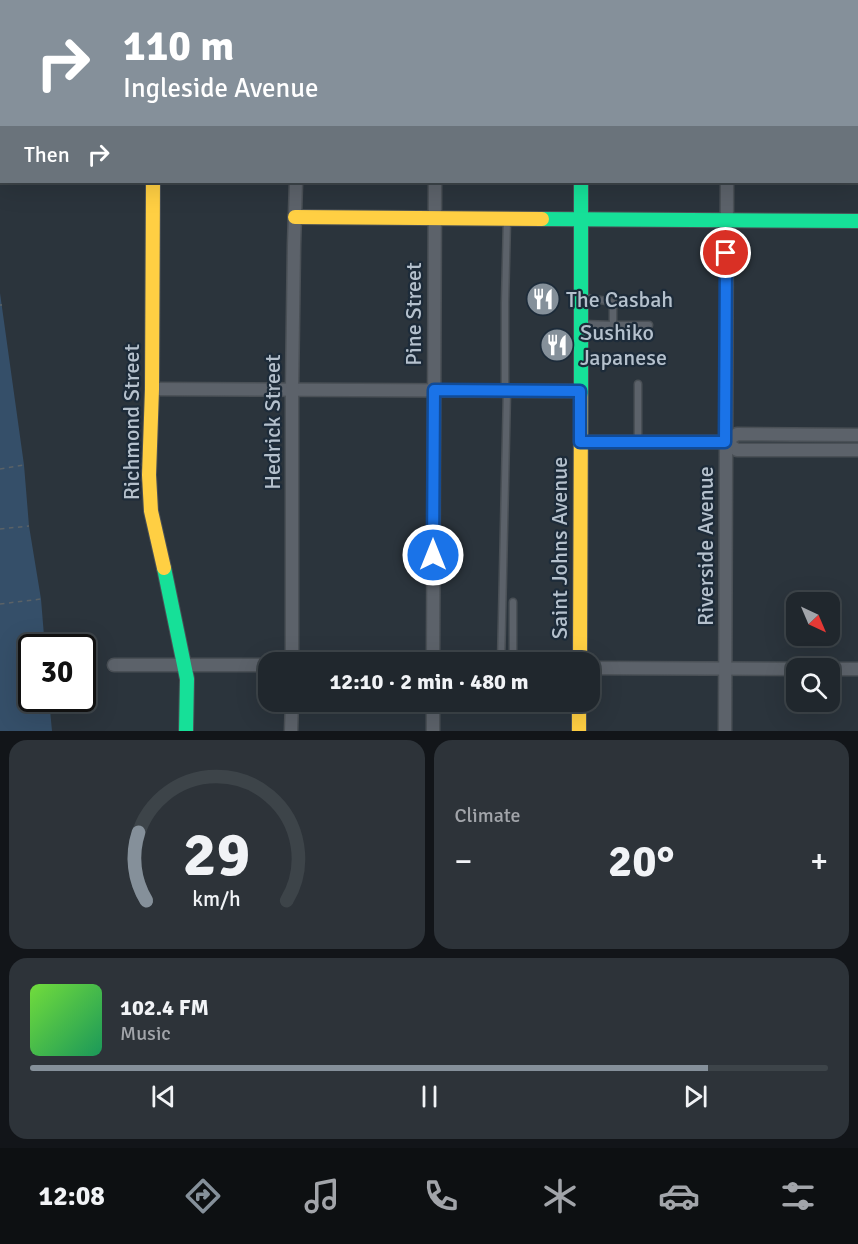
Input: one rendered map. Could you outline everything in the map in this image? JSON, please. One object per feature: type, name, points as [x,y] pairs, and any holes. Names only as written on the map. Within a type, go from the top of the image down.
[{"type":"street","name":"Richmond Street","points":[[153,183],[152,389],[149,475],[151,511],[185,665],[186,731]]},
{"type":"street","name":"Hedrick Street","points":[[292,652],[292,389],[296,183]]},
{"type":"street","name":"Pine Street","points":[[433,652],[435,183]]},
{"type":"street","name":"Saint Johns Avenue","points":[[580,652],[581,183]]},
{"type":"street","name":"Riverside Avenue","points":[[725,731],[727,183]]},
{"type":"street","points":[[295,217],[858,221]]},
{"type":"street","points":[[152,389],[580,391]]},
{"type":"street","points":[[580,442],[725,442],[737,434],[858,435]]},
{"type":"street","points":[[725,442],[737,450],[858,450]]},
{"type":"street","points":[[114,665],[258,665]]},
{"type":"street","points":[[600,668],[786,669]]},
{"type":"street","points":[[840,669],[858,669]]},
{"type":"street","points":[[291,731],[292,712]]},
{"type":"street","points":[[433,712],[433,731]]},
{"type":"street","points":[[579,712],[579,731]]},
{"type":"lane","points":[[501,652],[506,475],[507,219]]},
{"type":"lane","points":[[581,297],[613,302],[613,325]]},
{"type":"lane","points":[[581,324],[649,325]]},
{"type":"lane","points":[[638,384],[638,442]]},
{"type":"lane","points":[[513,602],[513,652]]},
{"type":"path","points":[[0,469],[24,465]]},
{"type":"path","points":[[0,529],[29,526]]},
{"type":"path","points":[[0,604],[41,599]]},
{"type":"water","points":[[0,293],[24,465],[29,526],[41,599],[44,634],[18,634],[18,712],[50,712],[52,731],[0,731]]},
{"type":"traffic: fast","points":[[581,183],[581,397]]},
{"type":"traffic: fast","points":[[542,219],[858,221]]},
{"type":"traffic: fast","points":[[164,568],[187,679],[186,731]]},
{"type":"traffic: slow","points":[[153,183],[152,389],[149,475],[151,511],[164,568]]},
{"type":"traffic: slow","points":[[295,217],[542,219]]},
{"type":"traffic: slow","points":[[580,652],[581,397]]},
{"type":"traffic: slow","points":[[579,712],[579,731]]},
{"type":"place","name":"The Casbah","points":[[543,299]]},
{"type":"place","name":"Sushiko Japanese","points":[[557,345]]},
{"type":"route","points":[[433,555],[434,390],[580,391],[580,442],[725,442],[726,253]]}]
